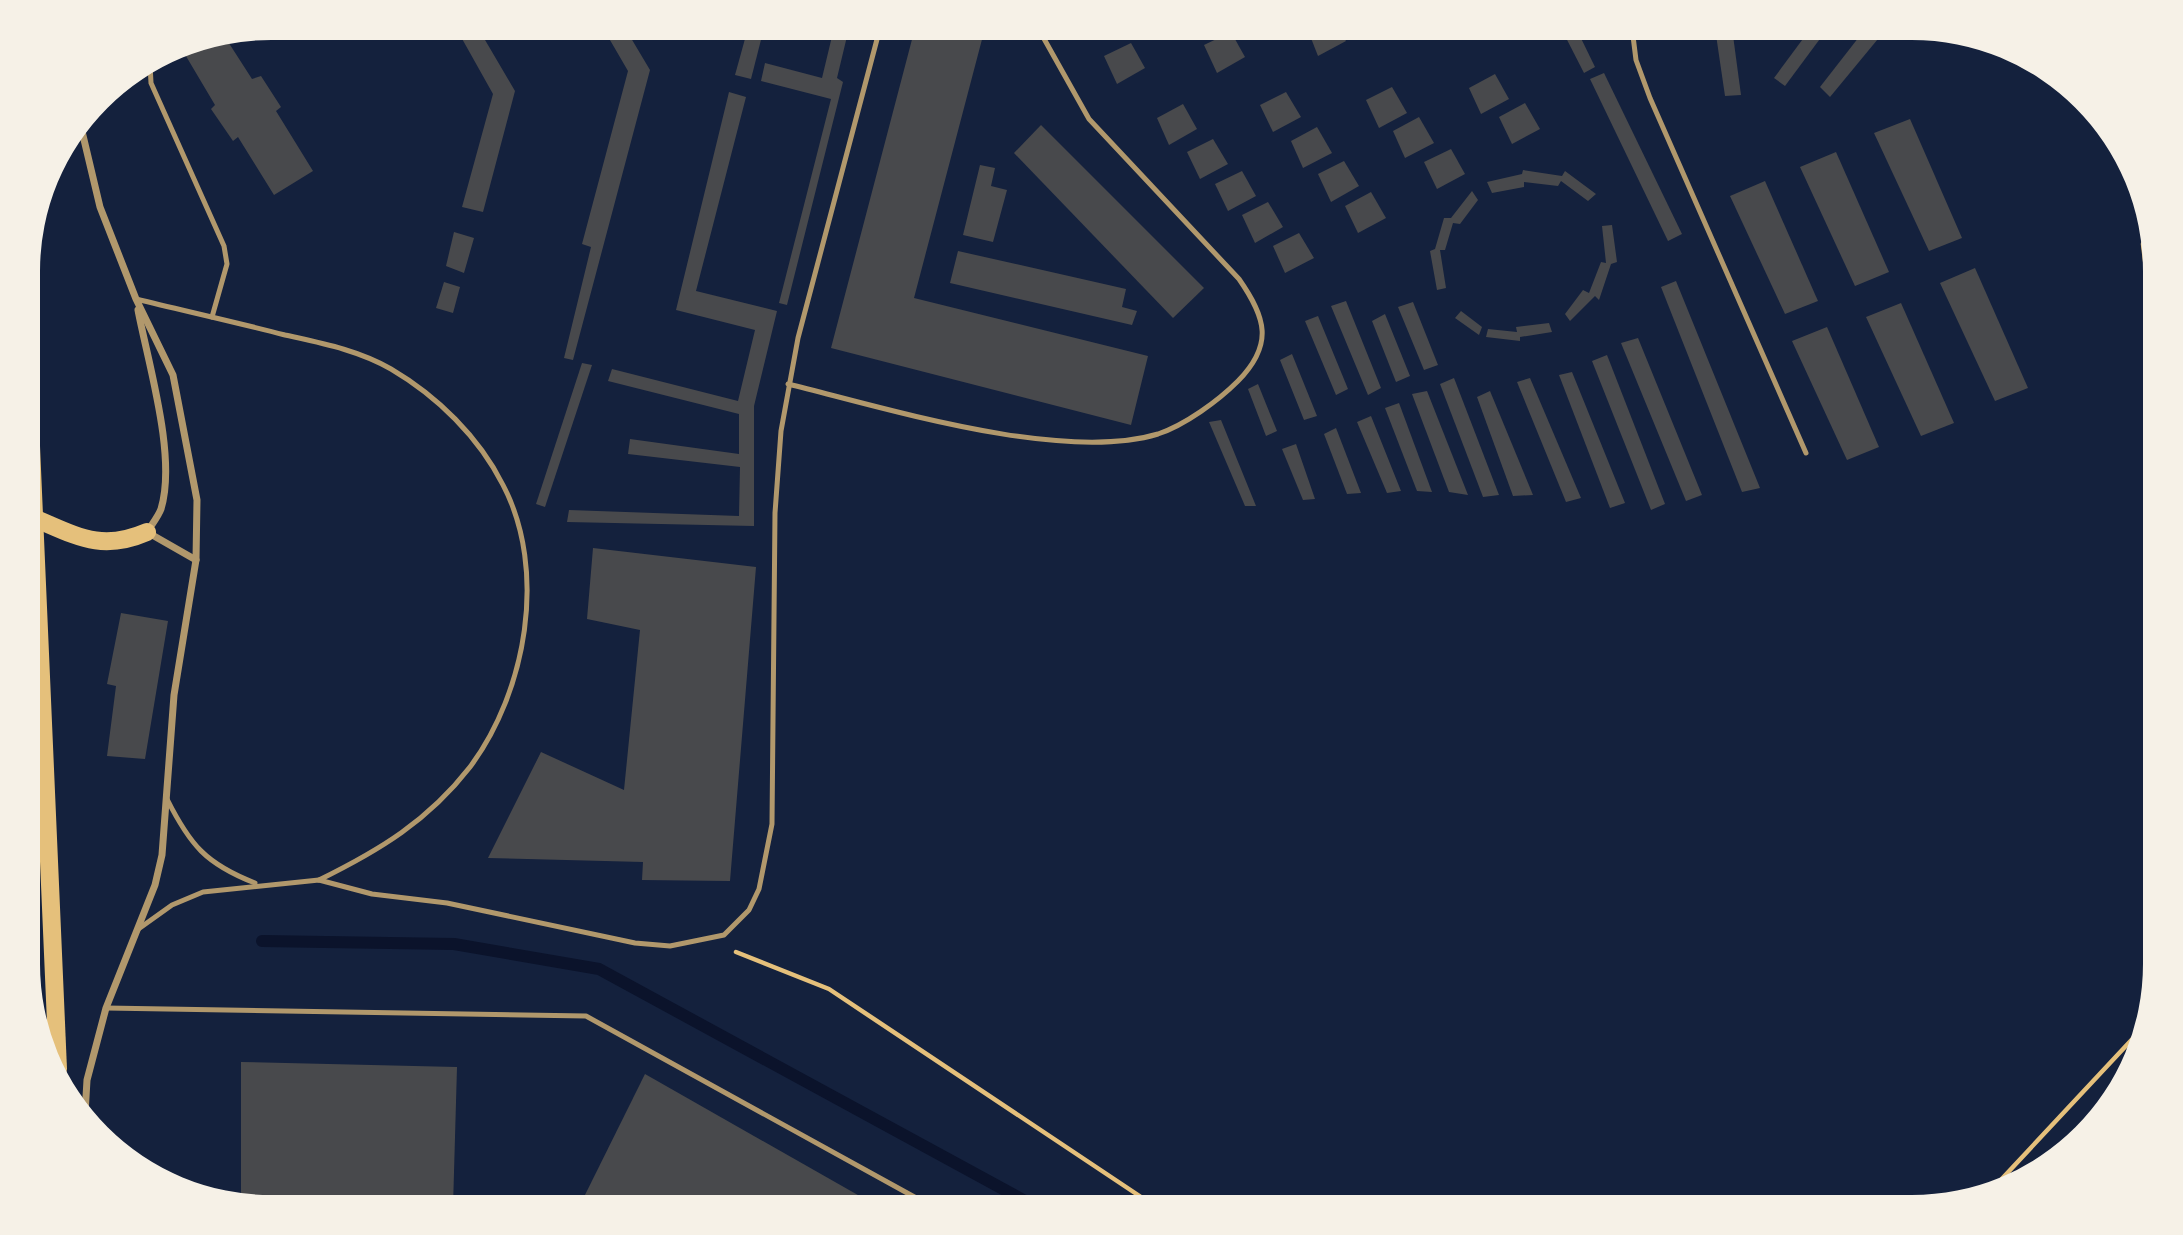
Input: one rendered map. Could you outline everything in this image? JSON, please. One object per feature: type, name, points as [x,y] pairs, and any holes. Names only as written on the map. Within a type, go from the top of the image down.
[{"type":"main road","points":[[40,521],[90,542],[126,541],[147,532]]},
{"type":"main road","points":[[40,656],[57,1050]]},
{"type":"street","points":[[83,137],[100,207],[135,299],[173,374],[197,500],[196,560],[174,695],[162,855],[155,885],[106,1008],[88,1080],[86,1101]]},
{"type":"street","points":[[135,299],[164,442],[164,492],[160,511],[147,532],[196,560]]},
{"type":"lane","points":[[1634,40],[1636,60],[1650,98],[1806,453]]},
{"type":"lane","points":[[135,932],[172,905],[203,892],[258,884],[319,880],[372,894],[447,903],[635,943],[670,946],[724,935],[749,910],[768,856],[770,834],[775,513],[780,431],[788,384],[877,41]]},
{"type":"lane","points":[[788,384],[936,421],[1038,437],[1124,442],[1161,433],[1189,418],[1252,367],[1262,346],[1263,324],[1254,301],[1239,279],[1090,119],[1045,41]]},
{"type":"lane","points":[[150,75],[151,83],[225,246],[227,264],[212,317]]},
{"type":"lane","points":[[135,299],[351,350],[388,367],[445,409],[491,464],[504,486],[522,541],[527,576],[520,652],[499,718],[486,743],[452,788],[421,818],[375,853],[319,880]]},
{"type":"lane","points":[[167,798],[182,829],[202,855],[225,871],[258,884]]},
{"type":"lane","points":[[106,1008],[586,1016],[910,1195]]},
{"type":"path","points":[[724,935],[737,953],[829,989],[1138,1194]]},
{"type":"path","points":[[2006,1174],[2128,1044]]},
{"type":"building","points":[[1214,40],[1236,40],[1245,57],[1217,73],[1204,45]]},
{"type":"building","points":[[1312,40],[1346,41],[1318,56]]},
{"type":"building","points":[[1567,40],[1582,40],[1595,67],[1584,73]]},
{"type":"building","points":[[1717,40],[1734,40],[1741,95],[1725,96]]},
{"type":"building","points":[[1802,40],[1819,40],[1785,86],[1774,78]]},
{"type":"building","points":[[1857,40],[1877,40],[1830,97],[1820,87]]},
{"type":"building","points":[[463,41],[486,41],[515,91],[483,212],[462,207],[493,94]]},
{"type":"building","points":[[610,41],[633,41],[650,70],[573,360],[564,358],[591,247],[582,244],[628,71]]},
{"type":"building","points":[[744,41],[761,41],[751,79],[735,75]]},
{"type":"building","points":[[831,41],[846,41],[837,78],[843,82],[787,305],[779,303],[831,99],[761,81],[765,63],[822,78]]},
{"type":"building","points":[[912,41],[982,41],[914,298],[1148,356],[1131,425],[831,348]]},
{"type":"building","points":[[1131,43],[1145,68],[1117,84],[1104,56]]},
{"type":"building","points":[[230,44],[252,79],[261,76],[281,107],[276,111],[313,171],[274,195],[238,137],[233,141],[211,109],[215,105],[186,57]]},
{"type":"building","points":[[1604,73],[1682,234],[1668,241],[1590,79]]},
{"type":"building","points":[[1495,74],[1509,99],[1481,114],[1469,88]]},
{"type":"building","points":[[1392,87],[1407,113],[1379,128],[1366,100]]},
{"type":"building","points":[[729,92],[746,97],[696,291],[777,311],[754,406],[754,526],[567,522],[569,510],[739,516],[740,467],[628,454],[630,439],[739,454],[739,414],[608,381],[612,369],[738,401],[755,330],[676,310]]},
{"type":"building","points":[[1286,92],[1301,117],[1273,132],[1260,105]]},
{"type":"building","points":[[1525,103],[1540,129],[1512,144],[1499,117]]},
{"type":"building","points":[[1183,104],[1197,129],[1169,145],[1157,118]]},
{"type":"building","points":[[1419,117],[1434,143],[1405,158],[1393,131]]},
{"type":"building","points":[[1910,119],[1962,238],[1929,251],[1874,133]]},
{"type":"building","points":[[1041,125],[1204,288],[1173,318],[1014,153]]},
{"type":"building","points":[[1317,127],[1332,153],[1303,168],[1291,141]]},
{"type":"building","points":[[1213,139],[1228,164],[1200,179],[1187,152]]},
{"type":"building","points":[[1451,149],[1465,174],[1437,189],[1424,162]]},
{"type":"building","points":[[1836,152],[1889,272],[1855,286],[1800,167]]},
{"type":"building","points":[[1344,161],[1359,186],[1331,202],[1318,174]]},
{"type":"building","points":[[980,165],[995,168],[991,186],[1007,190],[993,242],[963,235]]},
{"type":"building","points":[[1523,170],[1562,176],[1565,171],[1596,194],[1588,201],[1561,181],[1558,186],[1524,182],[1524,187],[1492,193],[1487,182],[1522,174]]},
{"type":"building","points":[[1242,171],[1256,196],[1228,211],[1215,184]]},
{"type":"building","points":[[1765,181],[1818,301],[1785,314],[1730,196]]},
{"type":"building","points":[[1472,191],[1478,200],[1460,224],[1453,223],[1445,250],[1440,250],[1446,288],[1437,290],[1430,251],[1435,249],[1444,218],[1451,218]]},
{"type":"building","points":[[1371,192],[1386,218],[1358,233],[1345,206]]},
{"type":"building","points":[[1268,202],[1283,227],[1255,243],[1242,215]]},
{"type":"building","points":[[1612,225],[1617,262],[1611,264],[1599,300],[1595,296],[1570,321],[1565,314],[1583,290],[1589,293],[1601,262],[1606,263],[1602,226]]},
{"type":"building","points":[[454,232],[474,238],[464,273],[446,266]]},
{"type":"building","points":[[1299,233],[1314,258],[1285,273],[1273,246]]},
{"type":"building","points":[[958,251],[1126,289],[1122,307],[1137,311],[1132,325],[950,283]]},
{"type":"building","points":[[1975,268],[2028,388],[1995,401],[1940,283]]},
{"type":"building","points":[[1676,281],[1760,488],[1742,492],[1661,287]]},
{"type":"building","points":[[444,282],[460,287],[453,313],[436,308]]},
{"type":"building","points":[[1346,301],[1381,388],[1368,395],[1331,306]]},
{"type":"building","points":[[1413,302],[1438,365],[1424,370],[1398,307]]},
{"type":"building","points":[[1901,303],[1954,423],[1921,436],[1866,317]]},
{"type":"building","points":[[1461,311],[1482,327],[1479,335],[1455,318]]},
{"type":"building","points":[[1385,314],[1410,376],[1396,382],[1372,321]]},
{"type":"building","points":[[1318,316],[1348,389],[1336,395],[1305,321]]},
{"type":"building","points":[[1549,323],[1552,332],[1520,337],[1520,341],[1486,337],[1488,329],[1517,332],[1516,327]]},
{"type":"building","points":[[1827,327],[1879,447],[1847,460],[1792,341]]},
{"type":"building","points":[[1638,338],[1702,495],[1686,501],[1621,343]]},
{"type":"building","points":[[1292,354],[1317,416],[1304,420],[1280,360]]},
{"type":"building","points":[[1607,355],[1665,504],[1651,510],[1592,361]]},
{"type":"building","points":[[582,363],[592,365],[545,507],[536,504]]},
{"type":"building","points":[[1572,372],[1625,503],[1610,508],[1559,375]]},
{"type":"building","points":[[1454,378],[1499,495],[1483,497],[1440,384]]},
{"type":"building","points":[[1530,378],[1581,498],[1566,502],[1517,382]]},
{"type":"building","points":[[1258,384],[1277,431],[1266,436],[1248,389]]},
{"type":"building","points":[[1427,391],[1468,495],[1449,492],[1412,394]]},
{"type":"building","points":[[1490,391],[1533,495],[1513,496],[1477,397]]},
{"type":"building","points":[[1399,403],[1432,492],[1417,491],[1385,408]]},
{"type":"building","points":[[1371,416],[1401,491],[1387,493],[1357,422]]},
{"type":"building","points":[[1221,420],[1256,506],[1245,506],[1209,422]]},
{"type":"building","points":[[1336,428],[1361,493],[1347,494],[1324,434]]},
{"type":"building","points":[[1296,444],[1315,499],[1303,500],[1282,449]]},
{"type":"building","points":[[593,548],[756,567],[730,881],[642,880],[643,862],[488,858],[541,752],[624,790],[640,630],[587,619]]},
{"type":"building","points":[[121,613],[168,621],[145,759],[107,756],[116,686],[107,684]]},
{"type":"building","points":[[241,1062],[457,1067],[453,1195],[241,1193]]},
{"type":"building","points":[[645,1074],[857,1195],[585,1195]]},
{"type":"waterway","points":[[262,941],[454,944],[599,969],[1013,1195]]}]
